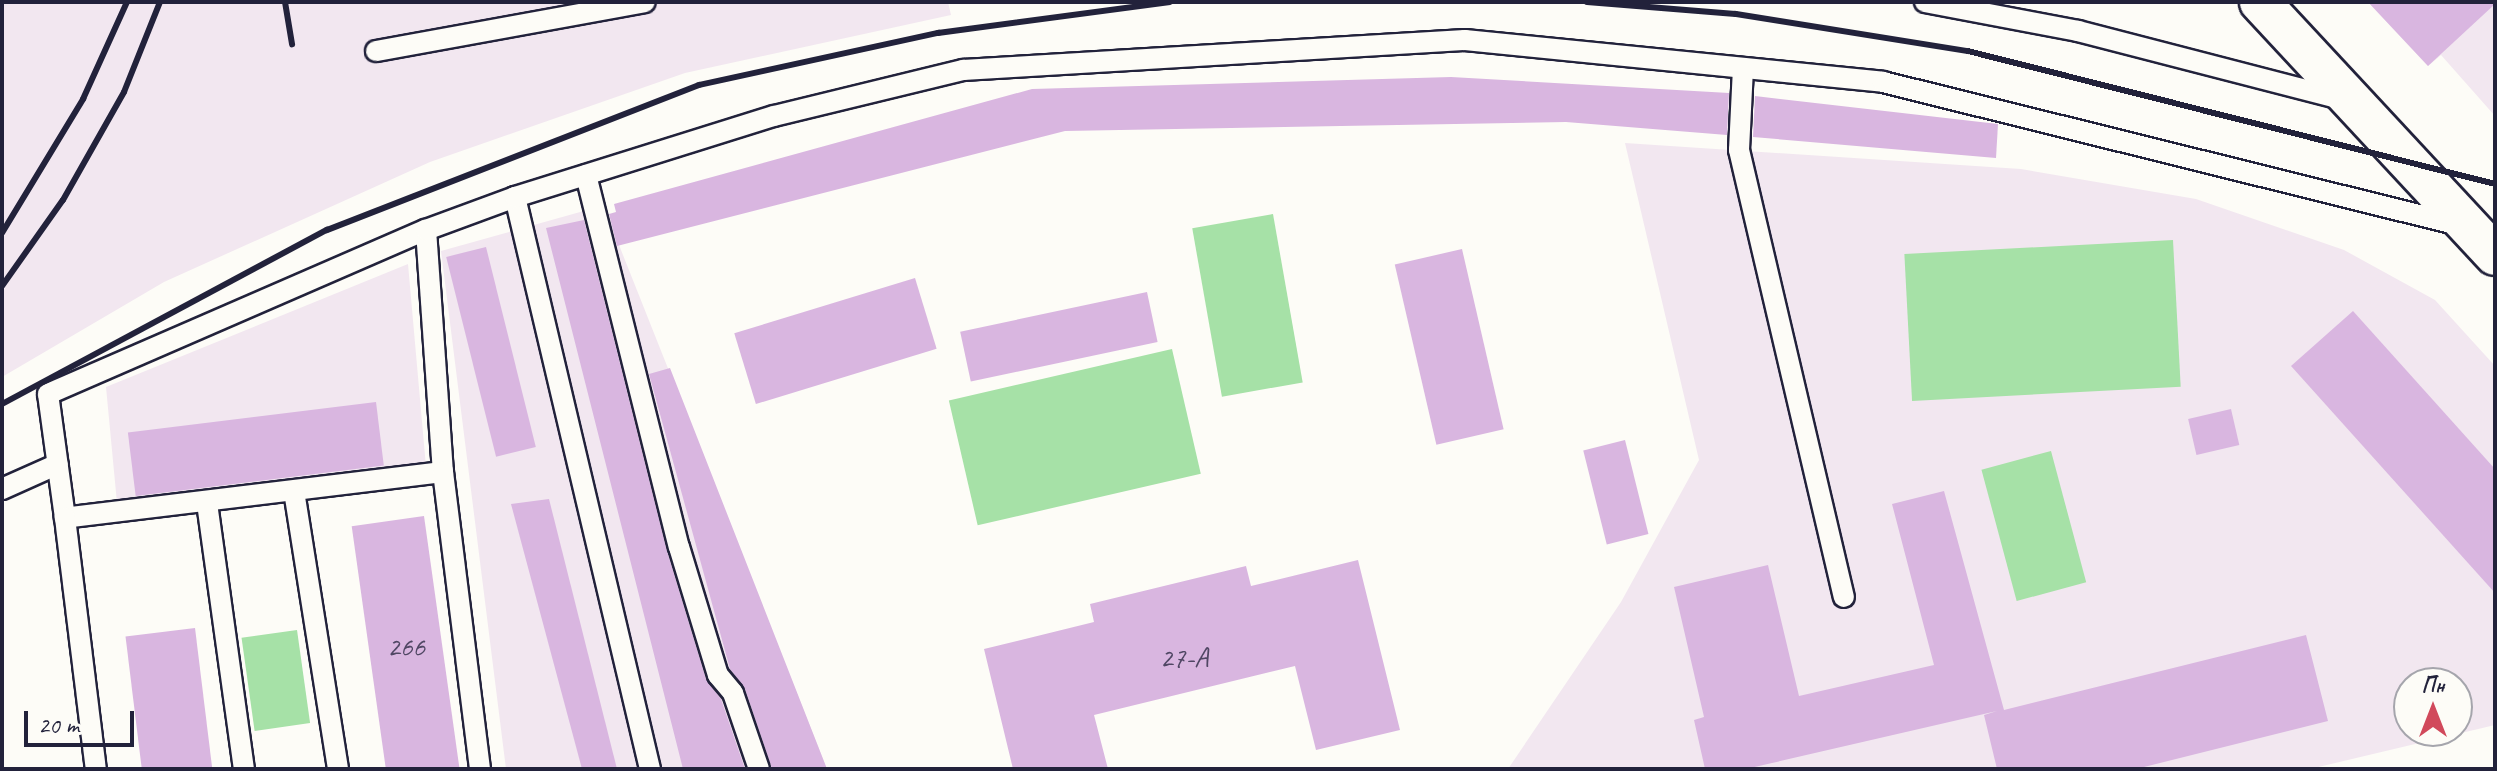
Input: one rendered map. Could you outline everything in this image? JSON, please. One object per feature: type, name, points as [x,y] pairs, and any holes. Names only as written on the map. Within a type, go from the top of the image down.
[{"type":"street","points":[[2260,2],[2483,242]]},
{"type":"lane","points":[[376,51],[645,2]]},
{"type":"lane","points":[[1925,2],[2078,31],[2356,102]]},
{"type":"lane","points":[[96,769],[48,394],[426,230],[515,197],[774,116],[963,70],[1465,40],[1883,82],[2483,242]]},
{"type":"lane","points":[[1743,68],[1739,150],[1844,597]]},
{"type":"lane","points":[[586,175],[679,547],[718,675],[733,693],[759,769]]},
{"type":"lane","points":[[515,197],[650,769]]},
{"type":"lane","points":[[426,230],[443,472],[480,769]]},
{"type":"lane","points":[[2,489],[58,464]]},
{"type":"lane","points":[[65,518],[443,472]]},
{"type":"lane","points":[[294,491],[338,769]]},
{"type":"lane","points":[[207,503],[244,769]]},
{"type":"shaded area","points":[[2,2],[948,2],[951,15],[685,73],[430,162],[164,282],[2,377]]},
{"type":"shaded area","points":[[2368,2],[2495,2],[2495,116],[2441,55],[2428,66]]},
{"type":"shaded area","points":[[1625,143],[2021,169],[2196,199],[2344,250],[2435,300],[2495,366],[2495,725],[2473,730],[2473,667],[2393,667],[2393,747],[2402,747],[2310,769],[1508,769],[1621,602],[1699,460]]},
{"type":"shaded area","points":[[605,205],[827,769],[506,769],[441,251]]},
{"type":"shaded area","points":[[408,264],[426,467],[117,503],[106,387]]},
{"type":"green space","points":[[1273,214],[1303,382],[1222,397],[1192,228]]},
{"type":"green space","points":[[2173,240],[2181,387],[1912,401],[1904,254]]},
{"type":"green space","points":[[1172,349],[1201,474],[978,525],[949,401]]},
{"type":"green space","points":[[2051,451],[2086,582],[2017,601],[1981,470]]},
{"type":"green space","points":[[297,630],[310,723],[255,731],[242,638]]},
{"type":"building","points":[[2368,2],[2495,2],[2495,4],[2428,66]]},
{"type":"building","points":[[1451,77],[1729,93],[1727,135],[1566,122],[1065,131],[617,246],[609,214],[616,212],[614,204],[1032,89]]},
{"type":"building","points":[[1755,96],[1998,124],[1996,158],[1753,137]]},
{"type":"building","points":[[584,220],[667,551],[706,679],[721,699],[745,769],[683,769],[546,228]]},
{"type":"building","points":[[486,247],[536,447],[496,457],[446,257]]},
{"type":"building","points":[[1462,249],[1504,429],[1436,445],[1395,265]]},
{"type":"building","points":[[915,278],[937,349],[756,404],[734,333]]},
{"type":"building","points":[[1147,292],[1158,342],[971,382],[960,332]]},
{"type":"building","points":[[2353,311],[2495,469],[2495,593],[2291,366]]},
{"type":"building","points":[[670,368],[827,769],[772,769],[745,689],[730,669],[649,374]]},
{"type":"building","points":[[376,402],[384,466],[136,496],[128,432]]},
{"type":"building","points":[[2231,409],[2239,445],[2196,455],[2188,419]]},
{"type":"building","points":[[1625,440],[1648,534],[1607,545],[1583,450]]},
{"type":"building","points":[[1944,491],[2004,710],[2306,635],[2328,721],[2136,769],[1997,769],[1984,715],[1997,711],[1746,769],[1705,769],[1694,720],[1704,717],[1674,587],[1768,565],[1799,696],[1934,665],[1892,504]]},
{"type":"building","points":[[549,499],[617,769],[582,769],[511,504]]},
{"type":"building","points":[[424,516],[460,769],[386,769],[352,526]]},
{"type":"building","points":[[1358,560],[1400,730],[1316,750],[1295,666],[1094,715],[1108,769],[1013,769],[984,649],[1094,622],[1090,604],[1246,566],[1251,586]]},
{"type":"building","points":[[195,628],[212,769],[142,769],[126,637]]},
{"type":"railway","points":[[2,233],[83,99],[127,2]]},
{"type":"railway","points":[[2,286],[63,200],[124,92],[160,2]]},
{"type":"railway","points":[[285,2],[292,44]]},
{"type":"railway","points":[[2,404],[327,230],[699,85],[938,33],[1170,2]]},
{"type":"railway","points":[[1587,2],[1736,14],[1968,51],[2495,184]]}]
